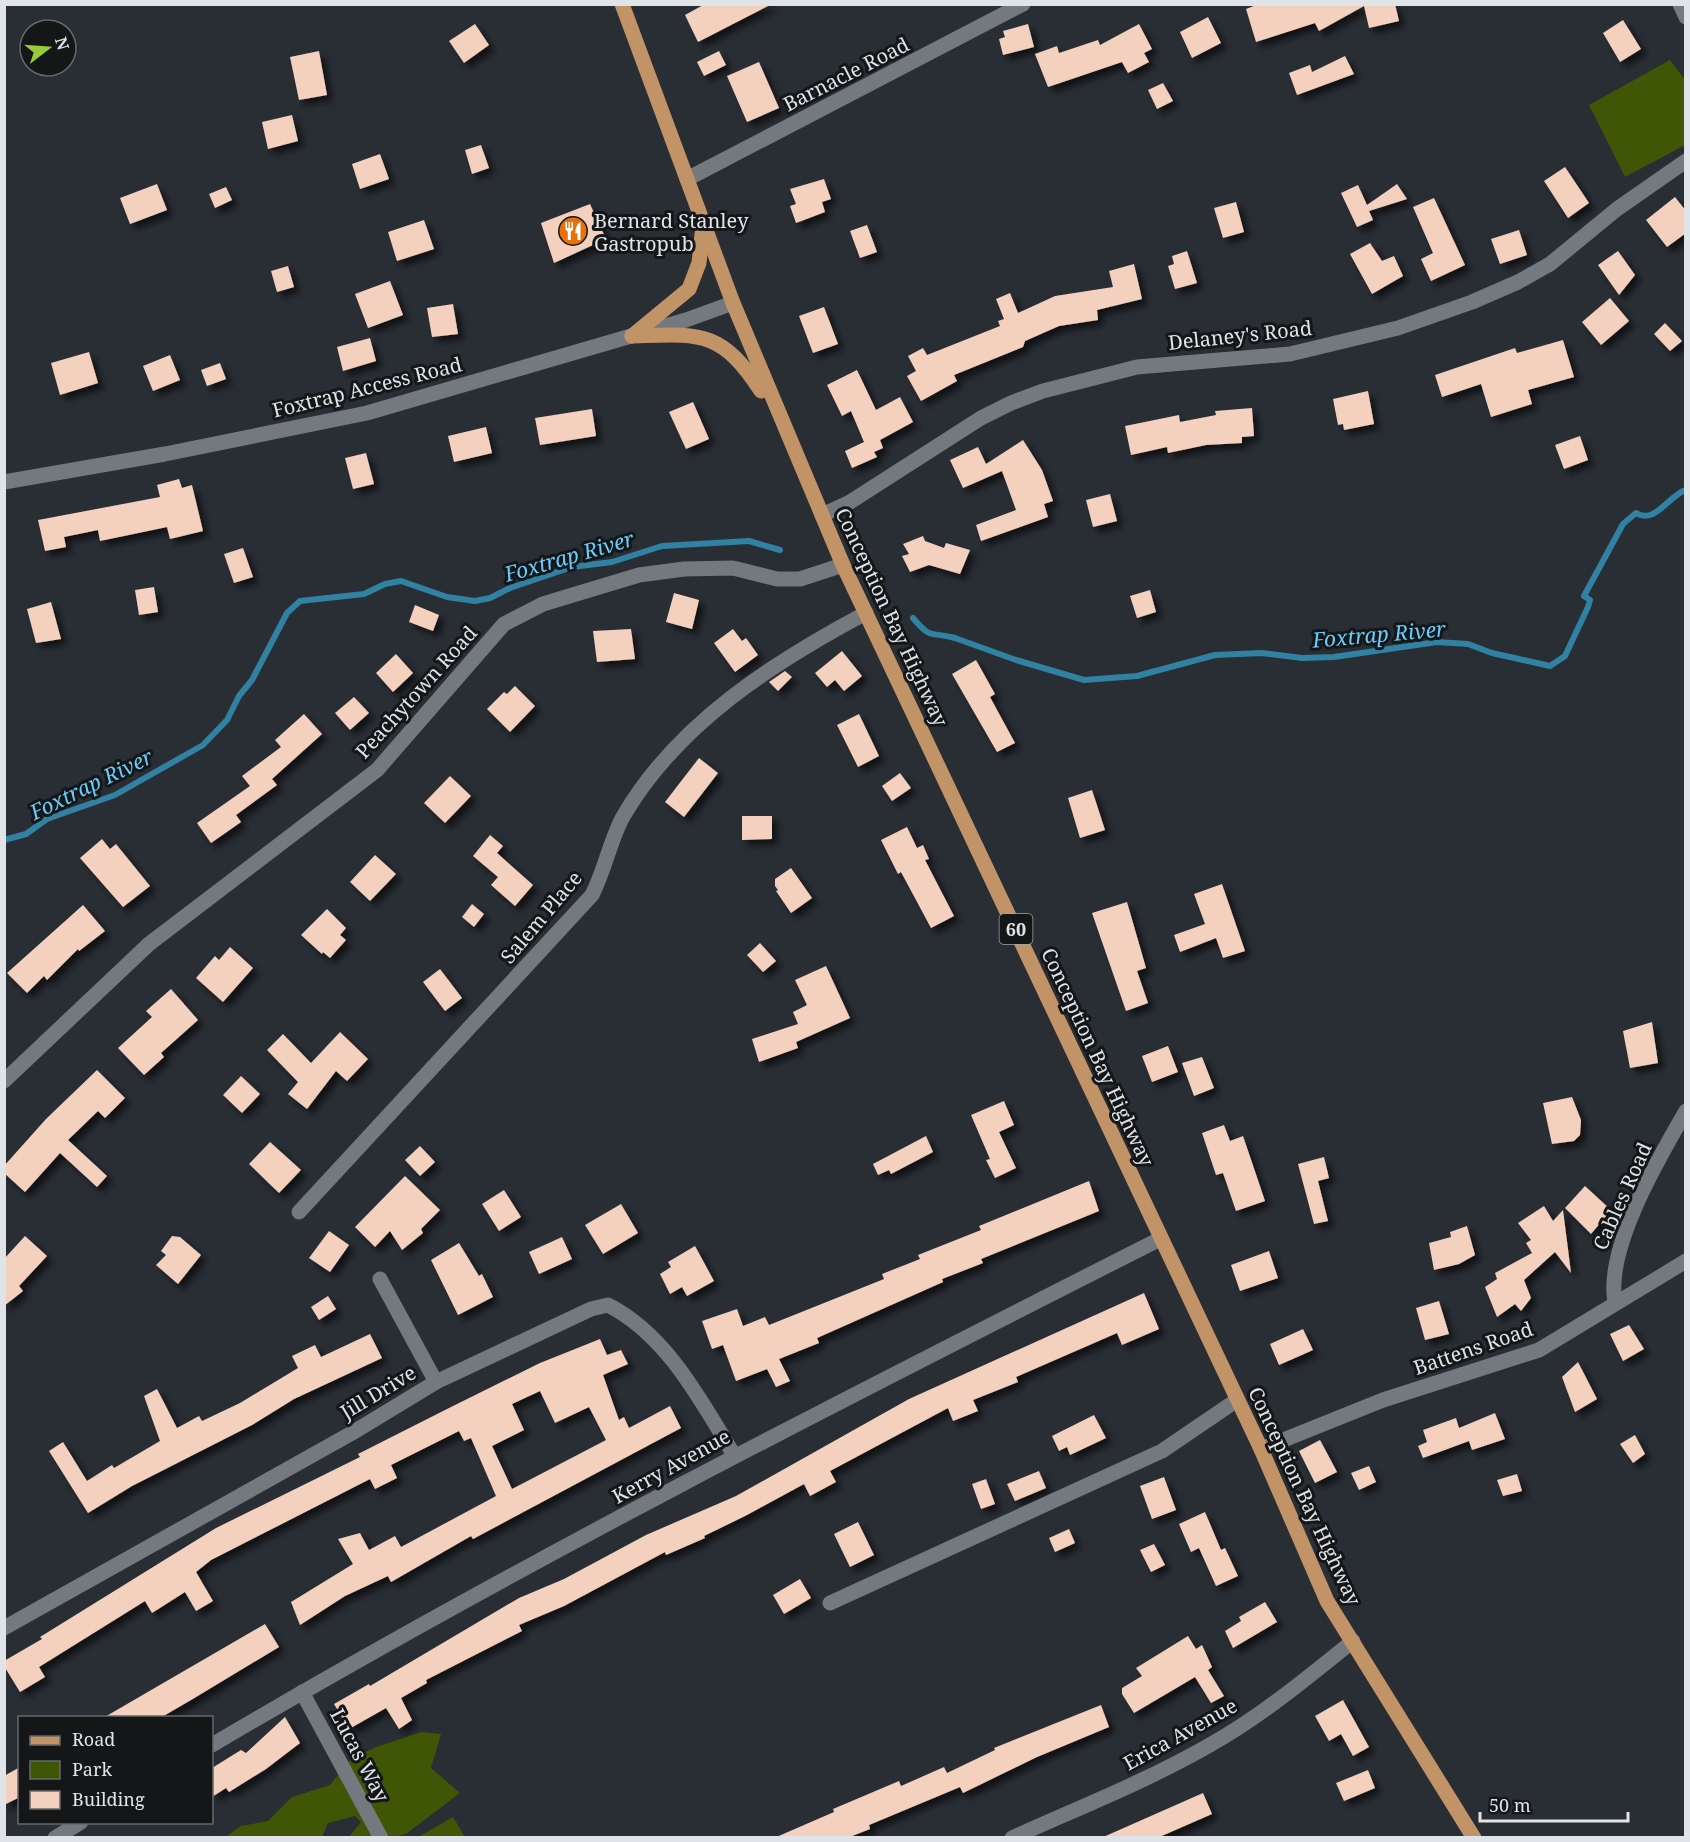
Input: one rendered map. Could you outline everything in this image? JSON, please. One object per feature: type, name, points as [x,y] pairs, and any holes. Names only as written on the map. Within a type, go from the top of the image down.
[{"type":"main road","name":"Conception Bay Highway","points":[[621,4],[733,303],[781,422],[843,565],[1261,1449],[1327,1601],[1474,1838]]},
{"type":"main road","points":[[632,336],[689,289],[699,263],[703,222]]},
{"type":"main road","points":[[632,336],[706,337],[728,348],[747,369],[781,422]]},
{"type":"street","name":"Barnacle Road","points":[[687,179],[1023,4]]},
{"type":"street","points":[[1680,4],[1686,17]]},
{"type":"street","name":"Delaney's Road","points":[[822,515],[850,502],[981,418],[1043,391],[1137,367],[1290,354],[1398,328],[1472,302],[1518,282],[1550,264],[1617,209],[1686,161]]},
{"type":"street","name":"Foxtrap Access Road","points":[[4,482],[165,454],[367,413],[632,336],[733,303]]},
{"type":"street","name":"Peachytown Road","points":[[4,1082],[149,944],[377,770],[504,624],[543,604],[639,575],[684,569],[733,568],[777,579],[800,579],[843,565]]},
{"type":"street","name":"Salem Place","points":[[299,1212],[592,895],[604,871],[623,816],[679,744],[759,676],[811,642],[866,613]]},
{"type":"street","name":"Cables Road","points":[[1615,1302],[1613,1281],[1616,1258],[1645,1188],[1686,1111]]},
{"type":"street","name":"Kerry Avenue","points":[[213,1744],[302,1692],[734,1455],[1160,1239]]},
{"type":"street","name":"Battens Road","points":[[1261,1449],[1383,1400],[1539,1350],[1686,1261]]},
{"type":"street","points":[[380,1279],[436,1382]]},
{"type":"street","name":"Jill Drive","points":[[4,1628],[352,1433],[436,1382],[573,1316],[608,1305],[636,1323],[662,1349],[693,1389],[734,1455]]},
{"type":"street","points":[[830,1603],[1162,1451],[1238,1400]]},
{"type":"street","name":"Erica Avenue","points":[[1012,1838],[1120,1791],[1209,1746],[1283,1698],[1353,1641]]},
{"type":"street","name":"Lucas Way","points":[[302,1692],[381,1838]]},
{"type":"street","points":[[55,1838],[78,1824]]},
{"type":"green space","points":[[1670,60],[1685,80],[1685,145],[1625,177],[1589,105]]},
{"type":"green space","points":[[421,1732],[441,1734],[431,1768],[460,1793],[406,1834],[394,1837],[349,1837],[361,1822],[355,1816],[328,1823],[322,1837],[224,1838],[241,1826],[268,1821],[292,1797],[330,1785],[351,1759],[376,1747]]},
{"type":"green space","points":[[453,1817],[465,1837],[418,1837]]},
{"type":"building","points":[[705,4],[772,4],[698,42],[685,15]]},
{"type":"building","points":[[1259,4],[1395,4],[1399,21],[1369,28],[1364,6],[1319,31],[1315,23],[1256,42],[1246,9]]},
{"type":"building","points":[[1208,17],[1221,43],[1192,58],[1180,32]]},
{"type":"building","points":[[1623,20],[1641,49],[1620,62],[1603,33]]},
{"type":"building","points":[[475,24],[489,45],[464,63],[449,41]]},
{"type":"building","points":[[1028,24],[1034,47],[1003,55],[999,39],[1005,37],[1003,31]]},
{"type":"building","points":[[1139,24],[1152,49],[1144,53],[1149,62],[1128,73],[1122,62],[1048,87],[1035,54],[1057,46],[1059,53],[1098,40],[1100,45]]},
{"type":"building","points":[[319,51],[327,95],[299,100],[290,57]]},
{"type":"building","points":[[719,51],[726,65],[704,76],[697,62]]},
{"type":"building","points":[[1345,56],[1354,74],[1297,95],[1289,73],[1310,65],[1312,72]]},
{"type":"building","points":[[759,62],[779,108],[747,122],[727,76]]},
{"type":"building","points":[[1163,83],[1173,101],[1157,109],[1148,90]]},
{"type":"building","points":[[292,115],[298,141],[268,149],[262,122]]},
{"type":"building","points":[[481,145],[489,168],[472,174],[465,150]]},
{"type":"building","points":[[380,154],[389,179],[360,189],[352,164]]},
{"type":"building","points":[[1565,167],[1589,203],[1568,218],[1544,181]]},
{"type":"building","points":[[824,179],[831,199],[822,202],[825,212],[796,223],[790,206],[796,204],[790,189]]},
{"type":"building","points":[[157,184],[167,210],[130,224],[120,198]]},
{"type":"building","points":[[1397,184],[1407,199],[1369,211],[1373,220],[1357,227],[1341,193],[1358,185],[1367,205]]},
{"type":"building","points":[[226,187],[232,200],[215,208],[209,194]]},
{"type":"building","points":[[1675,197],[1686,211],[1686,233],[1667,247],[1646,220]]},
{"type":"building","points":[[1434,198],[1465,265],[1431,281],[1421,259],[1433,253],[1413,207]]},
{"type":"building","points":[[1236,202],[1244,232],[1223,238],[1214,208]]},
{"type":"building","name":"Bernard Stanley Gastropub","points":[[590,204],[606,239],[554,263],[541,223]]},
{"type":"building","points":[[424,220],[434,249],[397,261],[388,232]]},
{"type":"building","points":[[867,225],[877,252],[860,258],[850,231]]},
{"type":"building","points":[[1519,230],[1527,255],[1500,264],[1491,239]]},
{"type":"building","points":[[1370,243],[1382,261],[1394,256],[1403,276],[1372,294],[1350,254]]},
{"type":"building","points":[[1187,251],[1197,283],[1175,289],[1168,266],[1174,264],[1172,256]]},
{"type":"building","points":[[1618,251],[1635,275],[1619,295],[1598,265]]},
{"type":"building","points":[[1134,264],[1142,299],[1097,310],[1098,320],[1059,326],[1025,341],[1023,347],[954,375],[957,381],[921,401],[907,376],[916,371],[908,356],[923,348],[927,355],[1000,326],[998,321],[1004,319],[996,299],[1010,293],[1018,313],[1055,296],[1113,287],[1109,271]]},
{"type":"building","points":[[288,266],[294,287],[277,292],[271,271]]},
{"type":"building","points":[[390,281],[403,315],[368,328],[355,294]]},
{"type":"building","points":[[1610,298],[1629,321],[1601,345],[1582,322]]},
{"type":"building","points":[[453,304],[458,334],[432,337],[427,308]]},
{"type":"building","points":[[824,307],[838,344],[813,353],[799,316]]},
{"type":"building","points":[[1665,323],[1682,341],[1670,351],[1654,334]]},
{"type":"building","points":[[370,338],[376,361],[343,371],[337,347]]},
{"type":"building","points":[[1563,340],[1574,377],[1528,390],[1532,404],[1491,417],[1481,384],[1442,397],[1435,375],[1515,348],[1517,353]]},
{"type":"building","points":[[89,352],[98,383],[60,395],[51,363]]},
{"type":"building","points":[[170,355],[180,380],[153,391],[143,366]]},
{"type":"building","points":[[220,363],[226,379],[207,386],[201,370]]},
{"type":"building","points":[[857,370],[876,410],[900,397],[913,422],[880,440],[883,448],[874,452],[877,457],[852,468],[845,451],[864,442],[851,411],[842,416],[827,385]]},
{"type":"building","points":[[1368,391],[1374,424],[1344,430],[1343,424],[1338,425],[1333,399]]},
{"type":"building","points":[[693,402],[709,439],[686,449],[669,412]]},
{"type":"building","points":[[1252,408],[1254,436],[1242,437],[1242,443],[1206,445],[1168,453],[1167,447],[1131,455],[1125,426],[1179,415],[1180,422],[1216,415],[1215,411]]},
{"type":"building","points":[[592,409],[596,436],[540,445],[535,418]]},
{"type":"building","points":[[486,427],[492,453],[454,462],[448,436]]},
{"type":"building","points":[[1580,436],[1588,460],[1564,469],[1555,445]]},
{"type":"building","points":[[1023,440],[1042,470],[1053,501],[1044,504],[1048,517],[981,541],[976,525],[1016,510],[1002,471],[963,488],[950,460],[978,447],[986,464]]},
{"type":"building","points":[[366,453],[374,484],[353,489],[345,458]]},
{"type":"building","points":[[179,479],[182,488],[192,485],[203,531],[170,539],[167,527],[100,541],[98,530],[64,537],[66,547],[45,551],[38,520],[160,497],[157,485]]},
{"type":"building","points":[[1110,494],[1117,521],[1093,527],[1086,500]]},
{"type":"building","points":[[923,536],[925,541],[944,548],[946,543],[970,550],[960,574],[929,565],[910,572],[902,556],[909,554],[903,544]]},
{"type":"building","points":[[243,548],[253,577],[234,583],[224,554]]},
{"type":"building","points":[[154,587],[158,612],[139,615],[135,590]]},
{"type":"building","points":[[1150,590],[1156,612],[1137,618],[1130,596]]},
{"type":"building","points":[[674,593],[699,600],[692,629],[666,622]]},
{"type":"building","points":[[51,602],[61,639],[36,643],[27,609]]},
{"type":"building","points":[[415,605],[439,615],[433,631],[409,622]]},
{"type":"building","points":[[631,629],[635,659],[597,662],[593,631]]},
{"type":"building","points":[[733,629],[742,641],[746,638],[758,655],[735,672],[714,643]]},
{"type":"building","points":[[842,651],[862,676],[844,691],[835,680],[827,687],[815,673]]},
{"type":"building","points":[[396,654],[413,673],[393,692],[376,673]]},
{"type":"building","points":[[976,660],[995,694],[990,697],[1015,743],[997,752],[952,674]]},
{"type":"building","points":[[785,671],[792,677],[778,691],[769,682]]},
{"type":"building","points":[[515,686],[535,706],[510,732],[487,709],[504,692],[507,694]]},
{"type":"building","points":[[354,697],[369,713],[350,730],[335,713]]},
{"type":"building","points":[[304,714],[322,734],[272,779],[277,785],[236,815],[241,822],[211,843],[197,823],[250,786],[242,776],[281,747],[275,740]]},
{"type":"building","points":[[859,714],[879,756],[858,767],[837,725]]},
{"type":"building","points":[[699,758],[718,773],[684,817],[665,802]]},
{"type":"building","points":[[900,773],[911,788],[892,801],[882,786]]},
{"type":"building","points":[[450,776],[471,796],[445,823],[424,803]]},
{"type":"building","points":[[1092,790],[1105,830],[1080,838],[1068,798]]},
{"type":"building","points":[[742,816],[772,816],[772,839],[742,840]]},
{"type":"building","points":[[907,827],[917,848],[923,845],[929,859],[925,860],[954,916],[931,928],[901,872],[898,874],[881,840]]},
{"type":"building","points":[[490,835],[503,846],[497,853],[533,885],[515,906],[491,885],[498,877],[473,856]]},
{"type":"building","points":[[102,839],[110,849],[116,844],[150,886],[123,907],[80,858]]},
{"type":"building","points":[[375,855],[396,874],[370,901],[350,882]]},
{"type":"building","points":[[791,868],[812,898],[791,913],[776,891],[778,890],[775,886],[775,879]]},
{"type":"building","points":[[1222,884],[1245,951],[1223,958],[1216,938],[1180,952],[1174,935],[1205,924],[1194,894]]},
{"type":"building","points":[[1127,902],[1146,968],[1137,971],[1148,1003],[1126,1011],[1092,913]]},
{"type":"building","points":[[472,904],[484,914],[474,927],[462,917]]},
{"type":"building","points":[[83,905],[105,931],[79,951],[78,949],[47,980],[44,976],[27,993],[7,973]]},
{"type":"building","points":[[327,909],[346,928],[340,935],[346,940],[330,958],[323,952],[322,954],[301,935]]},
{"type":"building","points":[[760,943],[776,961],[763,972],[747,955]]},
{"type":"building","points":[[230,947],[253,968],[223,1002],[196,978],[215,956],[219,960]]},
{"type":"building","points":[[826,966],[850,1018],[796,1042],[798,1048],[759,1062],[752,1039],[798,1024],[793,1012],[807,1005],[795,980]]},
{"type":"building","points":[[440,969],[462,998],[445,1011],[423,982]]},
{"type":"building","points":[[171,989],[198,1020],[161,1053],[164,1057],[144,1075],[118,1048],[152,1017],[146,1011]]},
{"type":"building","points":[[1652,1022],[1658,1063],[1630,1068],[1623,1031]]},
{"type":"building","points":[[340,1032],[368,1059],[347,1081],[336,1071],[307,1109],[288,1094],[298,1082],[267,1050],[283,1034],[311,1063]]},
{"type":"building","points":[[1168,1046],[1178,1072],[1152,1082],[1142,1056]]},
{"type":"building","points":[[1202,1057],[1214,1088],[1194,1096],[1182,1063]]},
{"type":"building","points":[[97,1070],[125,1098],[105,1118],[98,1111],[68,1140],[107,1176],[97,1187],[60,1153],[25,1192],[4,1173],[4,1166],[46,1119]]},
{"type":"building","points":[[241,1076],[260,1094],[242,1113],[223,1095]]},
{"type":"building","points":[[1572,1097],[1581,1120],[1580,1135],[1574,1141],[1552,1144],[1543,1103]]},
{"type":"building","points":[[1004,1101],[1014,1125],[999,1132],[1016,1168],[995,1178],[986,1160],[990,1159],[971,1115]]},
{"type":"building","points":[[1224,1125],[1230,1141],[1243,1136],[1265,1201],[1236,1211],[1223,1173],[1216,1175],[1202,1133]]},
{"type":"building","points":[[926,1136],[933,1152],[891,1174],[889,1170],[878,1175],[873,1164]]},
{"type":"building","points":[[270,1142],[301,1170],[279,1193],[249,1164]]},
{"type":"building","points":[[420,1146],[435,1162],[420,1176],[405,1160]]},
{"type":"building","points":[[1324,1157],[1329,1178],[1318,1181],[1328,1221],[1314,1224],[1298,1164]]},
{"type":"building","points":[[405,1176],[440,1210],[421,1229],[423,1233],[402,1250],[390,1231],[375,1247],[355,1227]]},
{"type":"building","points":[[1089,1181],[1099,1211],[981,1259],[983,1263],[942,1279],[943,1282],[817,1338],[819,1343],[779,1359],[790,1381],[776,1387],[767,1369],[736,1381],[723,1345],[712,1349],[702,1321],[737,1309],[743,1326],[765,1317],[769,1325],[884,1279],[882,1274],[920,1259],[918,1255],[981,1230],[979,1226]]},
{"type":"building","points":[[1585,1186],[1611,1210],[1591,1234],[1565,1208]]},
{"type":"building","points":[[504,1190],[521,1217],[499,1231],[482,1204]]},
{"type":"building","points":[[621,1204],[638,1233],[603,1254],[585,1225]]},
{"type":"building","points":[[1544,1206],[1553,1221],[1563,1210],[1571,1273],[1555,1252],[1524,1280],[1531,1298],[1521,1311],[1515,1304],[1497,1317],[1485,1287],[1497,1279],[1495,1273],[1532,1253],[1526,1243],[1531,1240],[1518,1223]]},
{"type":"building","points":[[1467,1226],[1475,1255],[1459,1264],[1434,1270],[1429,1243],[1451,1237],[1450,1232]]},
{"type":"building","points":[[329,1231],[349,1245],[330,1272],[309,1258]]},
{"type":"building","points":[[25,1236],[47,1256],[19,1286],[23,1291],[4,1306],[4,1259]]},
{"type":"building","points":[[172,1236],[180,1237],[201,1255],[178,1284],[156,1265],[166,1255],[161,1251]]},
{"type":"building","points":[[562,1237],[572,1259],[539,1274],[529,1252]]},
{"type":"building","points":[[459,1243],[479,1276],[482,1274],[493,1297],[458,1315],[431,1260]]},
{"type":"building","points":[[695,1246],[714,1281],[687,1296],[682,1287],[670,1294],[660,1274],[671,1267],[668,1262]]},
{"type":"building","points":[[1269,1251],[1278,1278],[1240,1291],[1231,1265]]},
{"type":"building","points":[[1144,1293],[1159,1329],[1122,1345],[1117,1333],[1016,1377],[1018,1382],[973,1400],[978,1411],[953,1421],[948,1408],[830,1471],[836,1482],[810,1496],[804,1484],[704,1536],[705,1538],[666,1555],[665,1552],[564,1606],[519,1625],[522,1631],[426,1680],[427,1683],[401,1698],[412,1720],[399,1729],[386,1708],[349,1729],[334,1704],[369,1684],[370,1686],[519,1598],[564,1579],[646,1535],[736,1496],[909,1399]]},
{"type":"building","points":[[328,1296],[336,1309],[319,1320],[311,1307]]},
{"type":"building","points":[[1439,1301],[1449,1334],[1425,1340],[1416,1308]]},
{"type":"building","points":[[1629,1325],[1644,1349],[1623,1361],[1610,1334]]},
{"type":"building","points":[[1303,1329],[1313,1350],[1279,1365],[1270,1344]]},
{"type":"building","points":[[370,1334],[382,1358],[294,1399],[252,1425],[132,1486],[88,1513],[49,1451],[63,1442],[87,1481],[112,1465],[114,1468],[160,1441],[144,1396],[157,1389],[177,1428],[199,1416],[202,1421],[240,1403],[298,1368],[292,1356],[315,1345],[321,1357]]},
{"type":"building","points":[[600,1339],[607,1355],[621,1350],[628,1364],[603,1375],[619,1420],[624,1417],[629,1428],[670,1406],[681,1428],[473,1539],[471,1536],[391,1582],[388,1576],[345,1596],[300,1625],[291,1602],[353,1564],[338,1539],[360,1533],[369,1550],[395,1536],[401,1547],[496,1496],[471,1438],[464,1441],[459,1431],[391,1465],[397,1478],[375,1489],[370,1479],[211,1560],[196,1572],[213,1601],[196,1611],[185,1592],[152,1613],[145,1601],[39,1667],[45,1677],[20,1692],[4,1666],[4,1661],[42,1639],[40,1637],[216,1528],[360,1457],[358,1454],[540,1363]],"holes":[[[540,1391],[555,1423],[589,1407],[606,1440],[512,1489],[492,1446],[524,1430],[512,1404]]]},
{"type":"building","points":[[1578,1362],[1597,1399],[1575,1412],[1562,1377]]},
{"type":"building","points":[[1495,1413],[1505,1439],[1472,1450],[1469,1441],[1423,1458],[1418,1446],[1427,1442],[1423,1430],[1456,1418],[1459,1428]]},
{"type":"building","points":[[1094,1415],[1106,1438],[1070,1455],[1067,1447],[1059,1451],[1052,1436]]},
{"type":"building","points":[[1635,1435],[1645,1454],[1633,1463],[1620,1444]]},
{"type":"building","points":[[1320,1440],[1337,1472],[1315,1483],[1299,1451]]},
{"type":"building","points":[[1369,1466],[1376,1482],[1359,1490],[1351,1473]]},
{"type":"building","points":[[1039,1471],[1046,1488],[1015,1501],[1007,1484]]},
{"type":"building","points":[[1517,1474],[1522,1491],[1503,1496],[1497,1480]]},
{"type":"building","points":[[1164,1477],[1176,1510],[1152,1519],[1140,1486]]},
{"type":"building","points":[[986,1479],[995,1504],[981,1509],[972,1484]]},
{"type":"building","points":[[1205,1512],[1221,1550],[1225,1548],[1238,1576],[1216,1586],[1199,1548],[1191,1552],[1179,1524]]},
{"type":"building","points":[[858,1522],[874,1555],[850,1567],[834,1534]]},
{"type":"building","points":[[1069,1529],[1075,1543],[1055,1552],[1049,1538]]},
{"type":"building","points":[[1154,1544],[1165,1565],[1151,1572],[1140,1550]]},
{"type":"building","points":[[800,1579],[811,1598],[784,1614],[773,1595]]},
{"type":"building","points":[[1265,1602],[1277,1622],[1233,1648],[1225,1631],[1241,1621],[1239,1617]]},
{"type":"building","points":[[265,1624],[279,1647],[163,1716],[106,1716]]},
{"type":"building","points":[[1188,1636],[1196,1649],[1202,1645],[1212,1667],[1208,1670],[1224,1696],[1211,1703],[1195,1677],[1134,1713],[1122,1694],[1122,1688],[1142,1676],[1136,1668]]},
{"type":"building","points":[[1343,1700],[1369,1747],[1353,1756],[1341,1734],[1329,1741],[1315,1716]]},
{"type":"building","points":[[1101,1705],[1109,1727],[1037,1757],[963,1793],[960,1787],[869,1825],[870,1829],[847,1838],[774,1838],[834,1812],[833,1809],[899,1781],[901,1786],[944,1767],[947,1773],[995,1750],[994,1748]]},
{"type":"building","points":[[285,1717],[300,1743],[266,1769],[229,1792],[226,1788],[213,1796],[213,1767],[241,1750],[246,1753]]},
{"type":"building","points":[[18,1768],[18,1798],[4,1805],[4,1776]]},
{"type":"building","points":[[1368,1770],[1375,1788],[1344,1801],[1336,1783]]},
{"type":"building","points":[[1203,1793],[1212,1814],[1157,1838],[1101,1838]]},
{"type":"waterway","name":"Foxtrap River","points":[[913,618],[928,633],[955,638],[1016,660],[1084,680],[1137,676],[1215,655],[1262,653],[1302,658],[1334,657],[1437,642],[1468,644],[1492,653],[1550,666],[1565,656],[1588,607],[1590,600],[1584,596],[1623,524],[1636,513],[1643,516],[1656,512],[1686,490]]},
{"type":"waterway","name":"Foxtrap River","points":[[4,840],[26,834],[47,819],[115,795],[203,745],[227,720],[239,696],[252,680],[287,613],[300,601],[364,594],[385,584],[401,581],[447,597],[475,601],[490,598],[510,588],[572,567],[612,562],[662,546],[749,541],[780,550]]},
{"type":"place","name":"Bernard Stanley Gastropub","points":[[573,231]]}]
